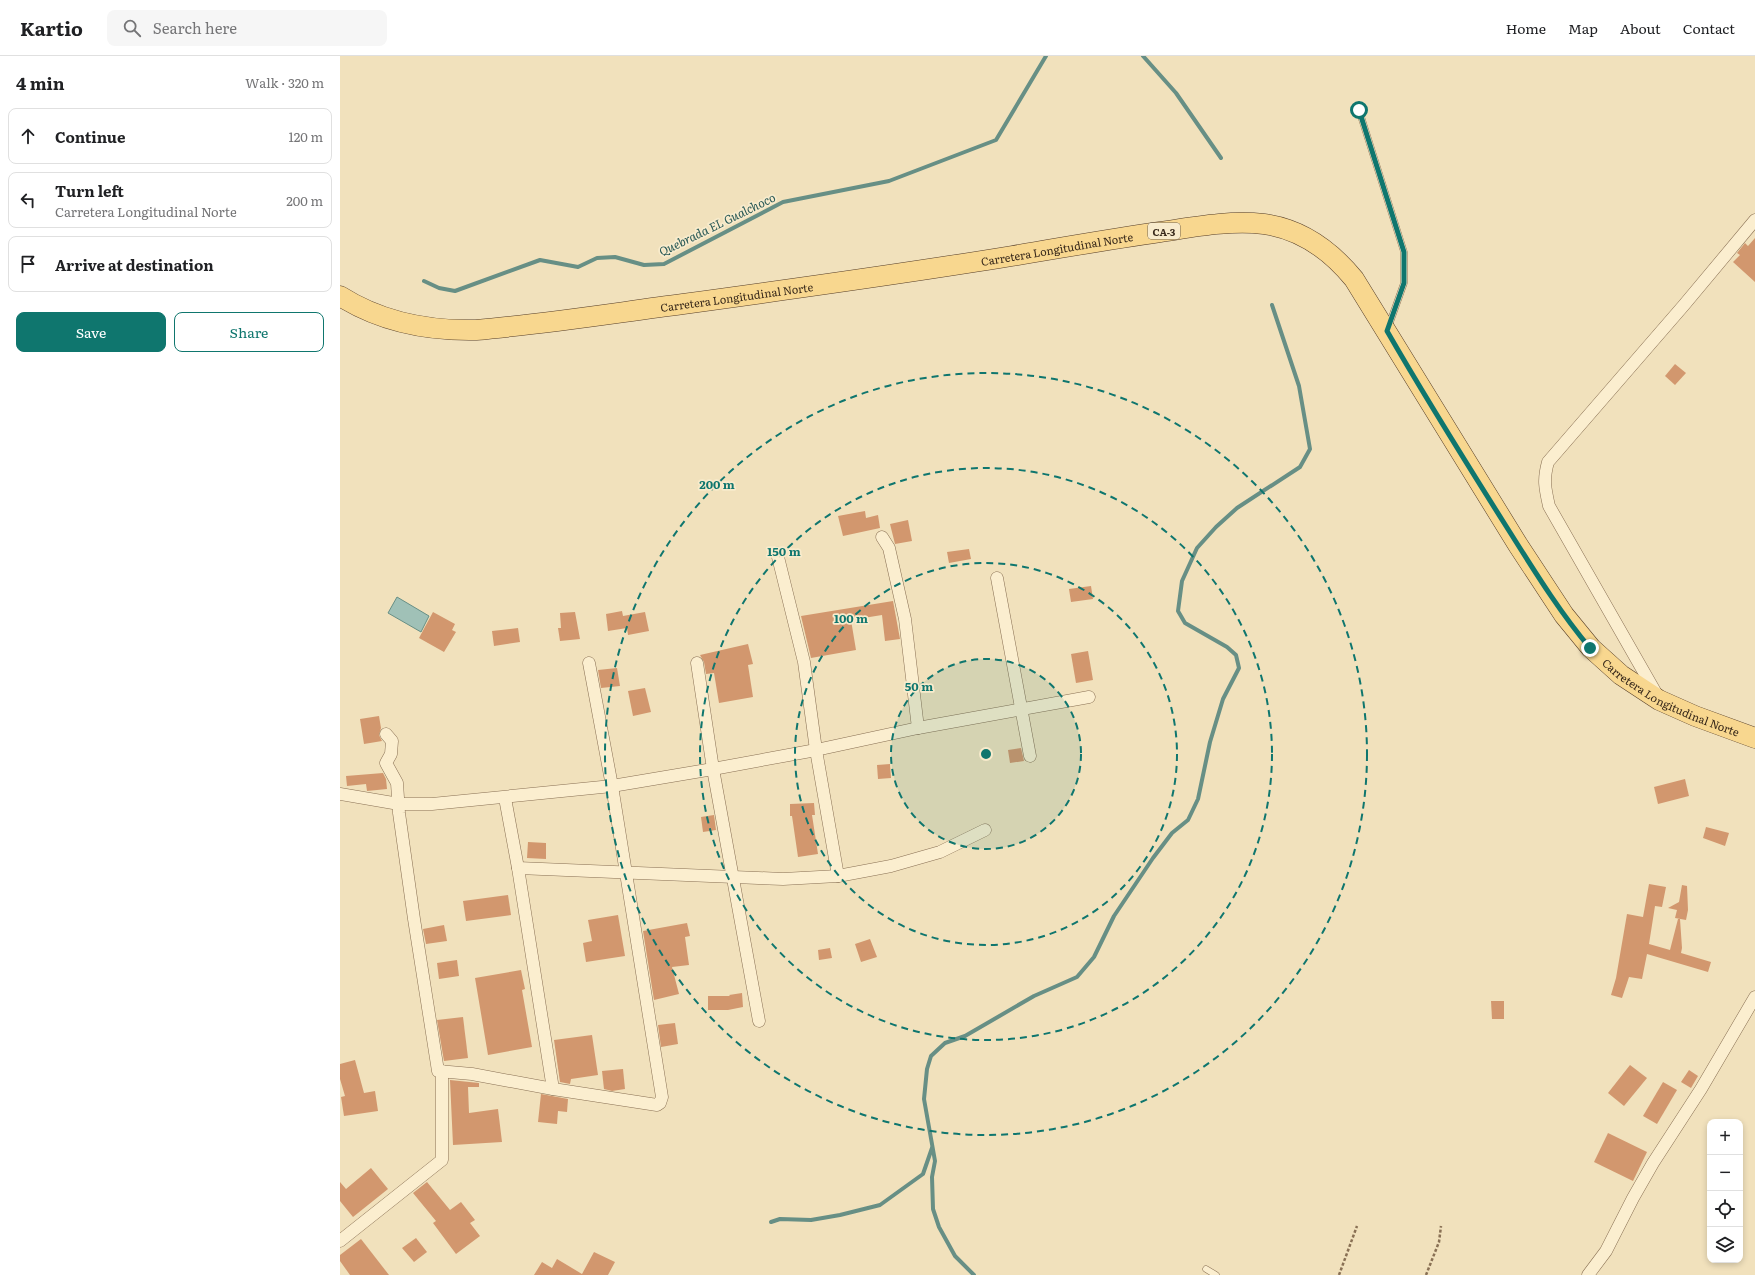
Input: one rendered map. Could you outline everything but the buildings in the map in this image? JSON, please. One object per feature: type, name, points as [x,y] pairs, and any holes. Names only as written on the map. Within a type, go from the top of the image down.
[{"type":"main road","name":"Carretera Longitudinal Norte","points":[[340,296],[364,309],[408,324],[443,330],[476,330],[823,285],[1168,230],[1239,222],[1278,226],[1301,235],[1322,247],[1345,268],[1354,279],[1482,489],[1568,620],[1590,648],[1621,676],[1659,700],[1695,716],[1755,738]]},
{"type":"street","points":[[1659,700],[1549,506],[1544,485],[1545,474],[1548,462],[1684,305],[1755,220]]},
{"type":"street","points":[[882,537],[889,548],[905,618],[918,728]]},
{"type":"street","points":[[778,553],[804,662],[816,750],[838,876]]},
{"type":"street","points":[[998,578],[1020,709],[1030,756]]},
{"type":"street","points":[[386,734],[392,741],[391,754],[386,763],[397,783],[400,804],[399,812],[413,911],[438,1071],[472,1074],[553,1089],[656,1105],[662,1100],[612,786],[589,663]]},
{"type":"street","points":[[697,663],[713,770],[759,1021]]},
{"type":"street","points":[[340,794],[400,804],[432,804],[505,798],[612,786],[713,770],[918,728],[1089,697]]},
{"type":"street","points":[[505,798],[518,868],[553,1089]]},
{"type":"street","points":[[518,868],[732,878],[783,879],[838,876],[891,866],[940,852],[985,830]]},
{"type":"street","points":[[1588,1275],[1606,1251],[1653,1163],[1701,1089],[1755,997]]},
{"type":"street","points":[[340,1240],[442,1160],[442,1071]]},
{"type":"lane","points":[[1359,110],[1404,252],[1404,283],[1387,331]]},
{"type":"lane","points":[[1206,1269],[1216,1275]]},
{"type":"path","points":[[1339,1275],[1357,1226]]},
{"type":"path","points":[[1426,1275],[1439,1242],[1441,1226]]},
{"type":"water","points":[[397,597],[429,616],[421,632],[388,613]]},
{"type":"waterway","name":"Quebrada EL Gualchoco","points":[[424,281],[439,288],[455,291],[540,260],[578,267],[597,258],[615,257],[644,265],[664,264],[783,202],[889,181],[996,140],[1046,56]]},
{"type":"waterway","points":[[1143,56],[1176,93],[1221,158]]},
{"type":"waterway","points":[[974,1275],[955,1256],[939,1227],[933,1209],[932,1177],[935,1161],[924,1099],[927,1069],[931,1056],[945,1043],[965,1036],[1034,996],[1077,977],[1094,957],[1114,916],[1153,858],[1172,833],[1188,820],[1198,799],[1210,742],[1223,699],[1239,668],[1236,655],[1227,647],[1185,623],[1178,611],[1182,581],[1197,548],[1216,527],[1237,508],[1300,467],[1310,449],[1299,386],[1272,305]]},
{"type":"waterway","points":[[771,1222],[780,1219],[811,1220],[840,1215],[880,1205],[923,1174],[932,1148]]},
{"type":"route","points":[[1359,110],[1404,252],[1404,283],[1387,331],[1428,402],[1482,489],[1564,615],[1590,648]]}]
